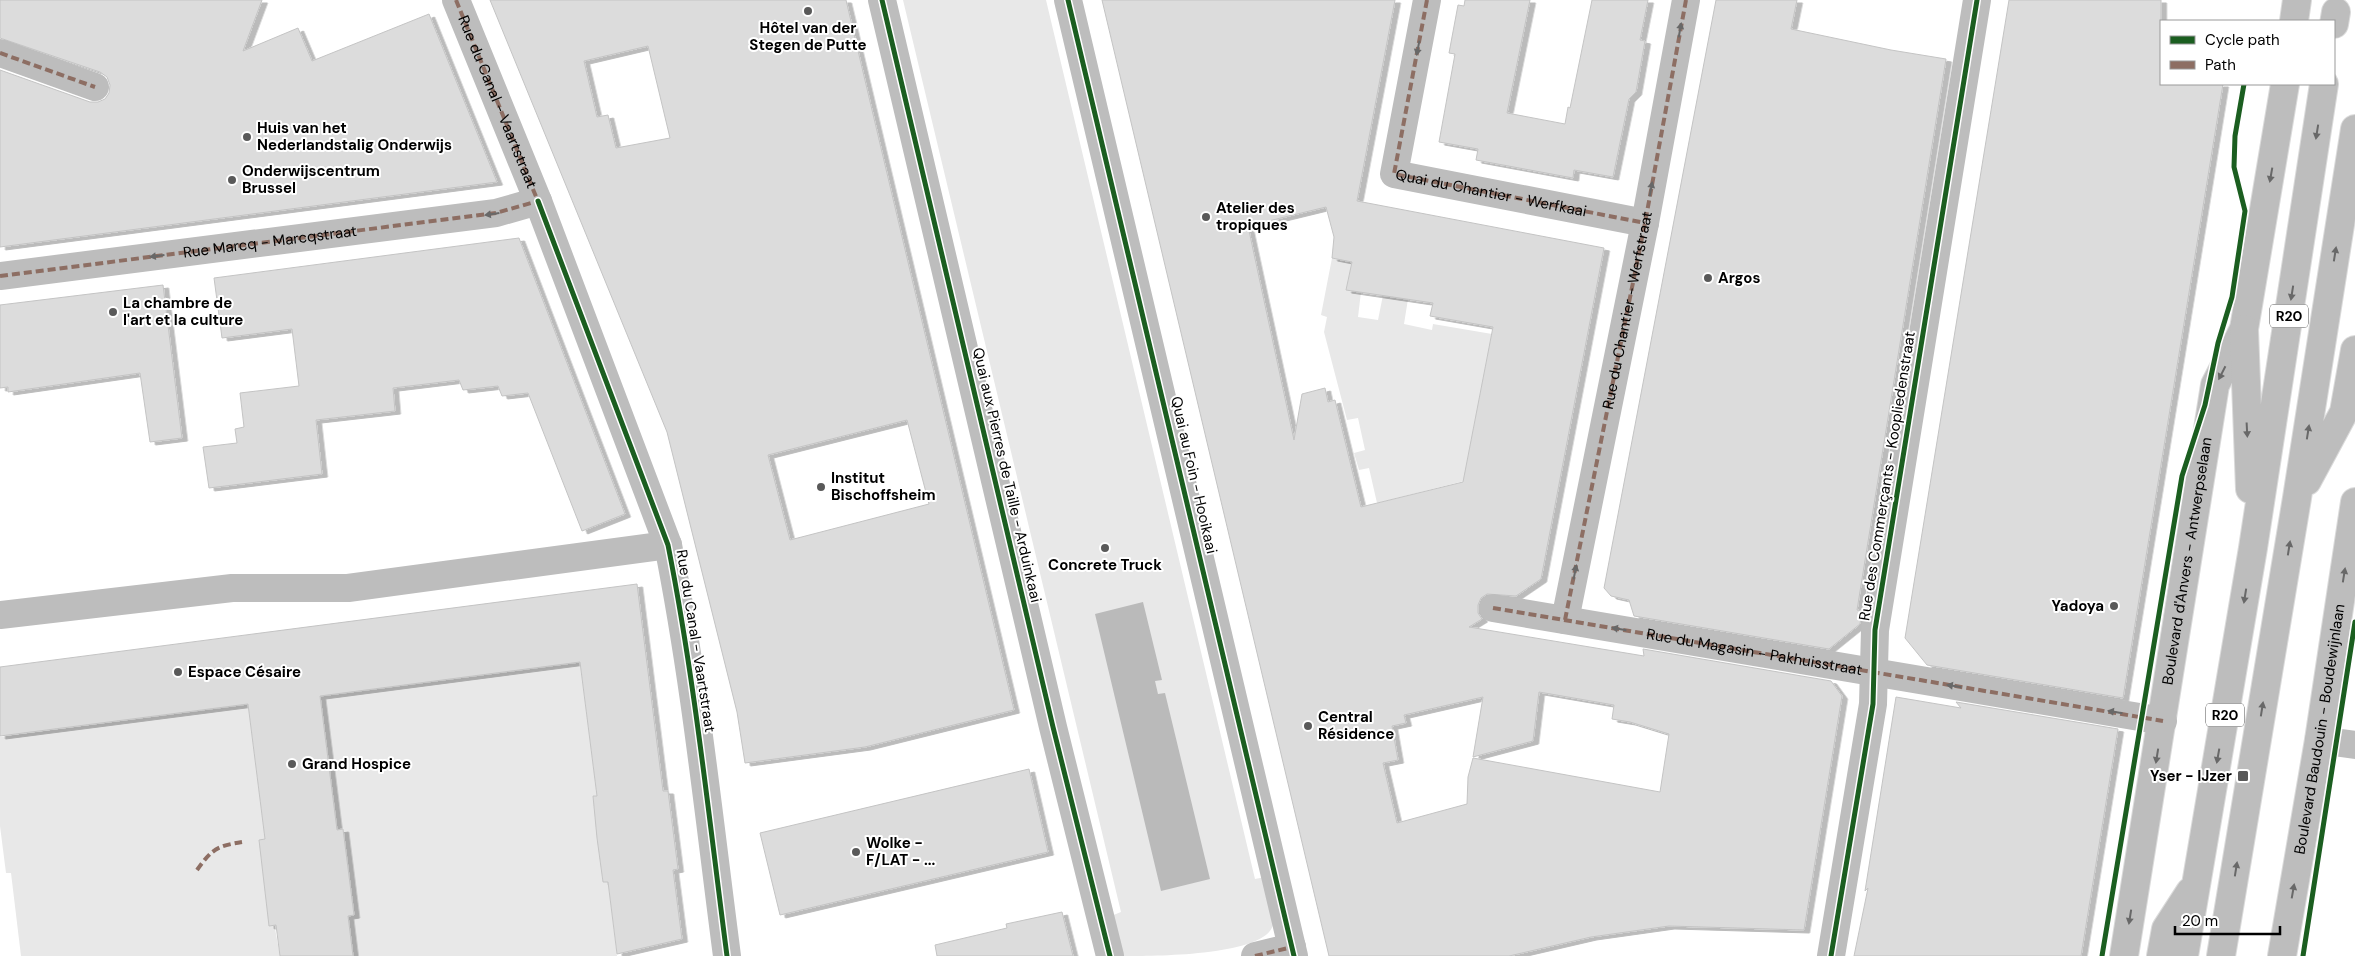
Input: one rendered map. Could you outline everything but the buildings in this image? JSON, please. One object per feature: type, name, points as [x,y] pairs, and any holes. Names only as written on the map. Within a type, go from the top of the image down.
[{"type":"main road","name":"Rue du Canal - Vaartstraat","points":[[456,0],[538,201],[668,545],[678,597],[708,799],[727,956]]},
{"type":"main road","name":"Quai aux Pierres de Taille - Arduinkaai","points":[[882,0],[1051,717],[1110,956]]},
{"type":"main road","name":"Quai au Foin - Hooikaai","points":[[1068,0],[1293,952]]},
{"type":"main road","name":"Quai du Chantier - Werfkaai","points":[[1427,0],[1394,174],[1645,224]]},
{"type":"main road","name":"Rue du Chantier - Werfstraat","points":[[1565,620],[1645,224],[1686,0]]},
{"type":"main road","name":"Rue des Commerçants - Koopliedenstraat","points":[[1831,956],[1873,704],[1875,630],[1977,0]]},
{"type":"main road","points":[[2294,20],[2297,0]]},
{"type":"main road","points":[[0,53],[95,87]]},
{"type":"main road","name":"Boulevard d'Anvers - Antwerpselaan","points":[[2124,956],[2163,721],[2215,385],[2244,329],[2285,85]]},
{"type":"main road","name":"R20","points":[[2184,956],[2253,548],[2324,85]]},
{"type":"main road","name":"R20","points":[[2221,956],[2297,498],[2355,129]]},
{"type":"main road","name":"Rue Marcq - Marcqstraat","points":[[0,276],[496,213],[538,201]]},
{"type":"main road","points":[[2244,329],[2253,548]]},
{"type":"main road","points":[[2297,498],[2344,412],[2355,350]]},
{"type":"main road","name":"Boulevard Baudouin - Boudewijnlaan","points":[[2282,956],[2319,740],[2355,502]]},
{"type":"main road","points":[[0,616],[232,588],[348,588],[668,545]]},
{"type":"main road","name":"Rue du Magasin - Pakhuisstraat","points":[[1493,608],[2163,721]]},
{"type":"main road","points":[[2319,740],[2355,745]]},
{"type":"main road","points":[[2161,956],[2166,929],[2197,882]]},
{"type":"main road","points":[[2228,917],[2230,956]]},
{"type":"main road","points":[[1255,956],[1293,952]]},
{"type":"shaded area","points":[[903,0],[1046,0],[1255,879],[1265,877],[1273,925],[1266,935],[1251,943],[1207,952],[1159,956],[1123,956],[1111,916],[1121,912]]},
{"type":"shaded area","points":[[1332,258],[1352,262],[1347,290],[1361,292],[1358,317],[1378,320],[1383,295],[1408,299],[1404,324],[1432,330],[1433,324],[1492,334],[1464,481],[1377,503],[1369,468],[1359,470],[1354,453],[1365,450],[1358,418],[1347,420],[1324,332],[1327,317],[1321,315]]},
{"type":"shaded area","points":[[1143,602],[1162,680],[1155,681],[1158,694],[1165,693],[1210,879],[1161,891],[1095,614]]},
{"type":"shaded area","points":[[580,662],[597,796],[593,797],[603,882],[608,882],[617,956],[353,956],[348,916],[354,914],[343,829],[337,830],[320,696]]},
{"type":"shaded area","points":[[248,704],[265,839],[259,840],[280,956],[21,956],[11,873],[6,873],[0,826],[0,737]]},
{"type":"marked path","points":[[456,0],[539,204]]},
{"type":"marked path","points":[[1427,0],[1394,174],[1645,223]]},
{"type":"marked path","points":[[1565,620],[1645,223],[1686,0]]},
{"type":"marked path","points":[[0,53],[95,87]]},
{"type":"marked path","points":[[0,276],[496,213],[538,201]]},
{"type":"marked path","points":[[1493,608],[2163,721]]},
{"type":"marked path","points":[[197,870],[211,853],[221,847],[242,842]]},
{"type":"marked path","points":[[1255,956],[1292,947]]},
{"type":"cycle path","points":[[882,0],[1053,727],[1110,956]]},
{"type":"cycle path","points":[[1068,0],[1294,956]]},
{"type":"cycle path","points":[[1831,956],[1873,704],[1875,630],[1977,0]]},
{"type":"cycle path","points":[[2102,956],[2182,476],[2205,405],[2218,343],[2232,297],[2245,211],[2234,167],[2235,136],[2244,85]]},
{"type":"cycle path","points":[[538,201],[668,545],[694,699],[727,956]]},
{"type":"cycle path","points":[[2303,956],[2355,622]]},
{"type":"place","name":"Hôtel van der Stegen de Putte","points":[[808,11]]},
{"type":"place","name":"Huis van het Nederlandstalig Onderwijs","points":[[247,137]]},
{"type":"place","name":"Onderwijscentrum Brussel","points":[[232,180]]},
{"type":"place","name":"Atelier des tropiques","points":[[1206,217]]},
{"type":"place","name":"Argos","points":[[1708,278]]},
{"type":"place","name":"La chambre de l'art et la culture","points":[[113,312]]},
{"type":"place","name":"Institut Bischoffsheim","points":[[821,487]]},
{"type":"place","name":"Concrete Truck","points":[[1105,548]]},
{"type":"place","name":"Yadoya","points":[[2114,606]]},
{"type":"place","name":"Espace Césaire","points":[[178,672]]},
{"type":"place","name":"Central Résidence","points":[[1308,726]]},
{"type":"place","name":"Grand Hospice","points":[[292,764]]},
{"type":"place","name":"Yser - IJzer","points":[[2243,776]]},
{"type":"place","name":"Wolke - F/LAT - ...","points":[[856,852]]}]
